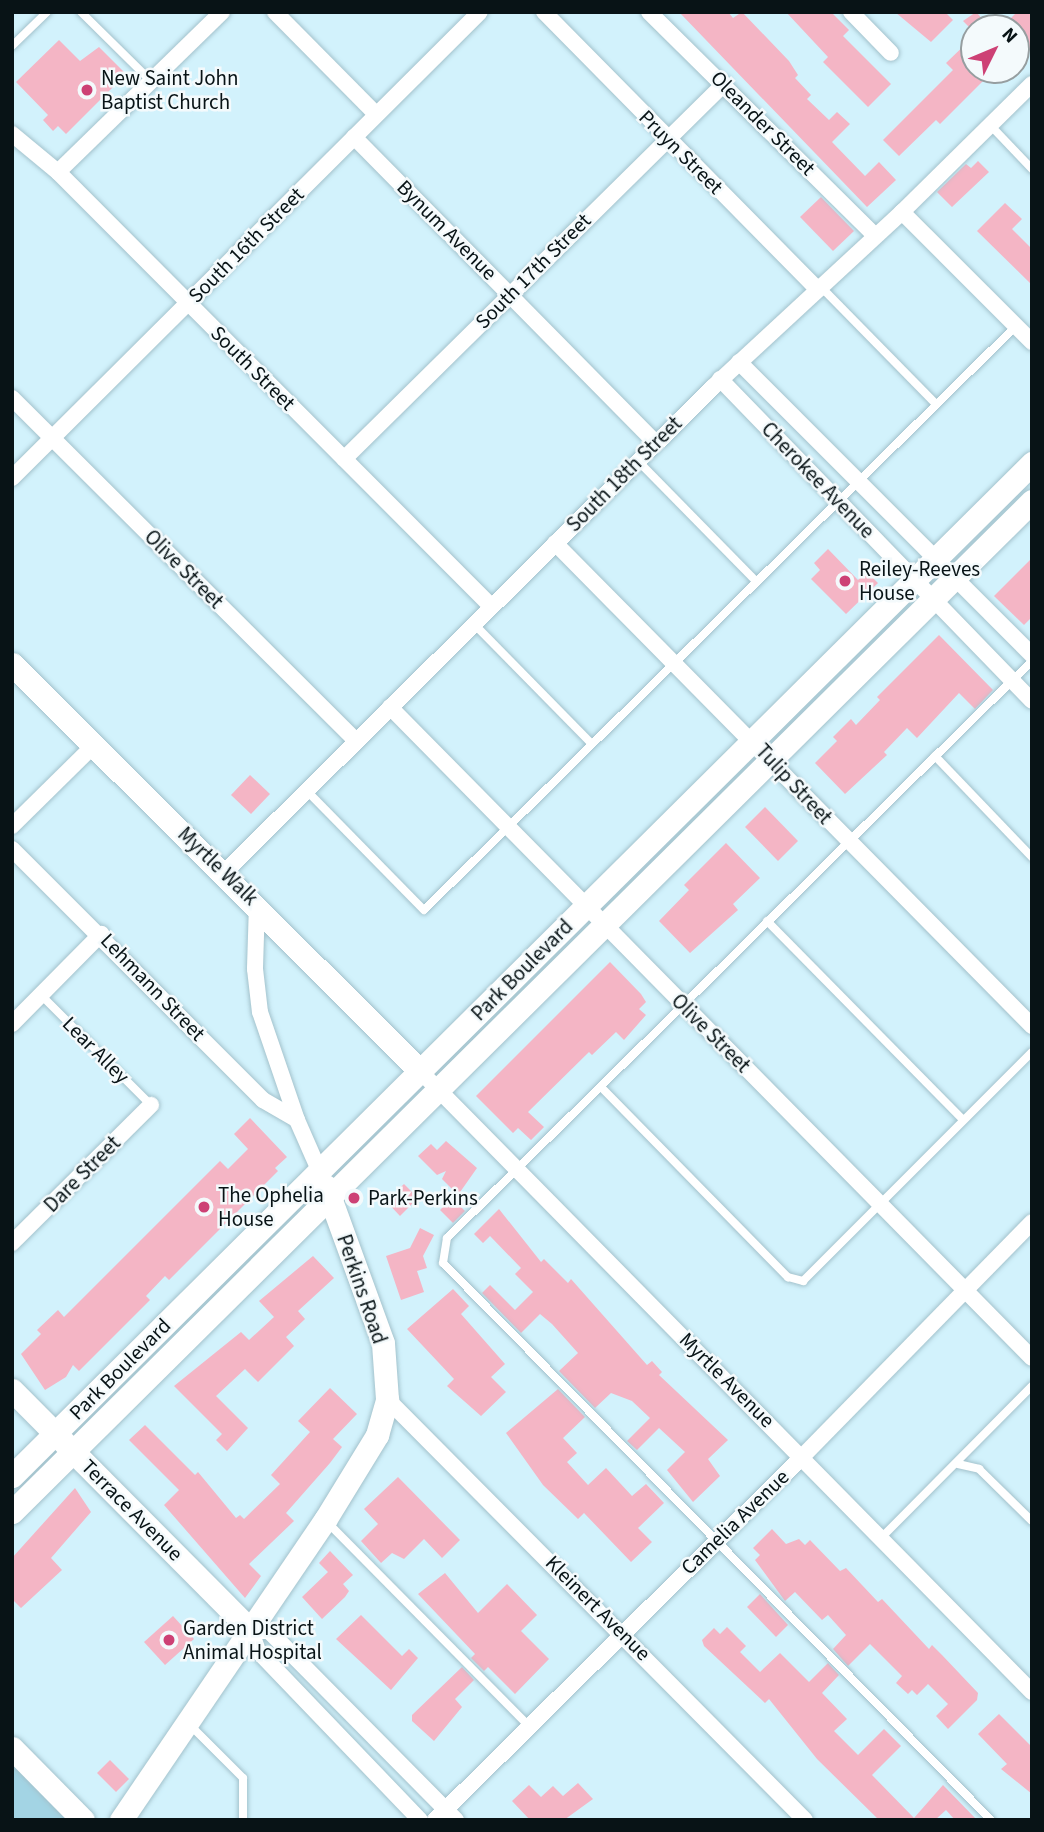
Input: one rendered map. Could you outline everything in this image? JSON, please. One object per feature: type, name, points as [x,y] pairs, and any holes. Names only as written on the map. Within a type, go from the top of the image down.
[{"type":"street","points":[[58,172],[222,12]]},
{"type":"street","points":[[275,12],[376,114]]},
{"type":"street","name":"South 16th Street","points":[[12,478],[480,12]]},
{"type":"street","name":"Pruyn Street","points":[[544,12],[667,139],[820,289]]},
{"type":"street","name":"Oleander Street","points":[[649,12],[876,236]]},
{"type":"street","points":[[851,12],[891,53]]},
{"type":"street","name":"South 17th Street","points":[[344,459],[724,84]]},
{"type":"street","name":"South 18th Street","points":[[224,873],[720,379],[902,212],[1032,84]]},
{"type":"street","name":"South Street","points":[[12,134],[58,172],[491,606]]},
{"type":"street","name":"Bynum Avenue","points":[[354,138],[656,443]]},
{"type":"street","points":[[902,212],[1032,342]]},
{"type":"street","name":"Cherokee Avenue","points":[[739,362],[1032,655]]},
{"type":"street","name":"Cherokee Avenue","points":[[720,379],[1032,701]]},
{"type":"street","name":"Olive Street","points":[[12,398],[355,740]]},
{"type":"street","name":"Park Boulevard","points":[[12,1476],[1032,463]]},
{"type":"street","points":[[12,1511],[1032,501]]},
{"type":"street","name":"Tulip Street","points":[[555,542],[1032,1026]]},
{"type":"street","name":"Myrtle Walk","points":[[12,664],[257,904],[420,1071]]},
{"type":"street","name":"Olive Street","points":[[390,707],[1032,1358]]},
{"type":"street","points":[[12,826],[93,746]]},
{"type":"street","name":"Lehmann Street","points":[[12,849],[101,934],[263,1100],[297,1120]]},
{"type":"street","name":"Perkins Road","points":[[121,1820],[362,1465],[387,1399],[383,1343],[330,1196],[297,1120],[259,1004],[257,904]]},
{"type":"street","points":[[12,1024],[101,934]]},
{"type":"street","name":"Myrtle Avenue","points":[[420,1071],[803,1456],[1032,1692]]},
{"type":"street","name":"Dare Street","points":[[12,1243],[152,1105]]},
{"type":"street","name":"Camelia Avenue","points":[[445,1816],[528,1725],[803,1456],[1032,1222]]},
{"type":"street","name":"Terrace Avenue","points":[[12,1390],[251,1631],[258,1651],[420,1820]]},
{"type":"street","name":"Kleinert Avenue","points":[[387,1399],[622,1631],[805,1820]]},
{"type":"street","name":"Terrace Avenue","points":[[251,1631],[269,1631],[445,1816]]},
{"type":"street","points":[[12,1748],[83,1820]]},
{"type":"lane","points":[[12,46],[47,12]]},
{"type":"lane","points":[[81,12],[151,81]]},
{"type":"lane","points":[[990,125],[1032,169]]},
{"type":"lane","points":[[820,289],[936,404]]},
{"type":"lane","points":[[306,790],[424,910],[1016,326]]},
{"type":"lane","points":[[638,461],[756,581]]},
{"type":"lane","points":[[474,624],[591,743]]},
{"type":"lane","points":[[991,1820],[714,1542],[443,1263],[447,1238],[519,1171],[682,1004],[1032,661]]},
{"type":"lane","points":[[935,756],[1032,857]]},
{"type":"lane","points":[[767,921],[963,1120]]},
{"type":"lane","name":"Lear Alley","points":[[41,995],[152,1105]]},
{"type":"lane","points":[[601,1087],[788,1277],[803,1281],[1032,1052]]},
{"type":"lane","points":[[882,1537],[958,1464],[1032,1386]]},
{"type":"lane","points":[[958,1464],[979,1469],[1032,1521]]},
{"type":"lane","points":[[325,1520],[528,1725]]},
{"type":"lane","points":[[188,1723],[243,1778],[243,1820]]},
{"type":"shaded area","points":[[12,1756],[76,1820],[12,1820]]},
{"type":"building","points":[[679,12],[728,12],[733,18],[742,12],[789,61],[798,75],[795,78],[811,95],[807,99],[829,120],[837,112],[850,124],[832,142],[865,176],[879,162],[896,180],[867,207]]},
{"type":"building","points":[[786,12],[831,12],[849,30],[843,36],[891,84],[868,107],[823,62],[828,57]]},
{"type":"building","points":[[895,12],[945,12],[953,20],[931,42]]},
{"type":"building","points":[[1032,12],[1030,48],[1030,14],[1015,14]]},
{"type":"building","points":[[59,40],[80,61],[99,47],[126,74],[66,134],[58,126],[53,131],[43,120],[48,115],[16,82]]},
{"type":"building","points":[[960,50],[960,84],[980,84],[940,124],[936,120],[899,156],[883,140],[953,70],[946,63]]},
{"type":"building","points":[[978,161],[989,172],[952,207],[937,192],[966,164],[971,168]]},
{"type":"building","points":[[821,197],[854,231],[833,251],[800,217]]},
{"type":"building","points":[[1005,203],[1022,219],[1012,229],[1032,249],[1032,285],[977,231]]},
{"type":"building","name":"Reiley-Reeves House","points":[[828,549],[858,580],[867,572],[878,583],[846,614],[811,579],[820,570],[814,563]]},
{"type":"building","points":[[1032,558],[1032,617],[1024,625],[994,596]]},
{"type":"building","points":[[939,635],[993,690],[975,709],[959,693],[917,738],[907,728],[884,752],[887,755],[845,794],[815,763],[837,741],[833,737],[851,719],[856,725],[880,700],[877,697]]},
{"type":"building","points":[[250,775],[270,794],[251,814],[231,795]]},
{"type":"building","points":[[765,807],[798,841],[778,861],[745,827]]},
{"type":"building","points":[[726,843],[760,878],[733,904],[738,910],[690,953],[659,921],[689,890],[684,885]]},
{"type":"building","points":[[610,962],[641,994],[646,1002],[639,1009],[646,1015],[624,1040],[616,1032],[592,1055],[589,1052],[528,1112],[544,1127],[531,1140],[518,1128],[513,1133],[476,1096]]},
{"type":"building","points":[[250,1118],[287,1157],[275,1168],[278,1171],[169,1280],[165,1276],[146,1296],[150,1300],[79,1371],[73,1365],[66,1377],[45,1390],[21,1354],[41,1334],[37,1330],[58,1310],[64,1317],[220,1161],[228,1169],[248,1149],[234,1134]]},
{"type":"building","points":[[446,1141],[477,1168],[458,1195],[442,1179],[446,1171],[437,1175],[418,1156],[431,1144],[437,1150]]},
{"type":"building","points":[[404,1184],[418,1198],[400,1216],[386,1201]]},
{"type":"building","points":[[452,1198],[465,1211],[453,1223],[440,1210]]},
{"type":"building","points":[[499,1209],[541,1262],[544,1259],[568,1283],[571,1279],[647,1365],[652,1361],[662,1372],[659,1375],[728,1440],[708,1459],[720,1476],[693,1502],[667,1470],[685,1452],[659,1428],[637,1450],[627,1441],[650,1418],[632,1401],[611,1393],[595,1408],[559,1371],[578,1353],[552,1324],[540,1314],[521,1333],[482,1293],[490,1285],[515,1310],[533,1292],[515,1274],[521,1268],[490,1236],[483,1243],[474,1234]]},
{"type":"building","points":[[420,1228],[434,1235],[423,1256],[427,1268],[417,1271],[424,1292],[401,1300],[386,1256],[410,1248]]},
{"type":"building","points":[[313,1256],[334,1278],[298,1311],[305,1319],[286,1337],[294,1346],[258,1382],[245,1369],[216,1396],[248,1428],[227,1451],[216,1440],[222,1434],[174,1386],[241,1332],[249,1340],[274,1317],[259,1301]]},
{"type":"building","points":[[453,1289],[469,1306],[461,1314],[505,1364],[491,1377],[506,1392],[481,1416],[447,1386],[454,1379],[407,1329]]},
{"type":"building","points":[[330,1388],[357,1414],[333,1439],[342,1447],[286,1513],[294,1521],[249,1564],[261,1576],[245,1598],[164,1505],[179,1490],[129,1440],[145,1425],[195,1475],[198,1472],[236,1518],[240,1515],[244,1519],[280,1484],[271,1475],[310,1432],[298,1421]]},
{"type":"building","points":[[558,1389],[585,1417],[563,1438],[577,1453],[567,1462],[588,1485],[606,1468],[632,1496],[646,1484],[664,1503],[638,1528],[652,1542],[631,1562],[584,1513],[578,1519],[543,1485],[506,1433]]},
{"type":"building","points":[[398,1477],[460,1540],[442,1558],[424,1539],[404,1559],[392,1553],[381,1563],[361,1541],[378,1524],[364,1509]]},
{"type":"building","points":[[75,1488],[91,1512],[51,1558],[62,1570],[21,1608],[12,1599],[12,1558]]},
{"type":"building","points":[[772,1529],[786,1544],[799,1539],[805,1545],[810,1540],[840,1571],[846,1568],[878,1602],[882,1599],[929,1649],[932,1645],[942,1655],[978,1693],[977,1700],[948,1729],[936,1716],[948,1704],[928,1684],[917,1695],[912,1690],[908,1694],[896,1683],[902,1676],[870,1644],[848,1666],[833,1649],[846,1635],[828,1615],[822,1620],[795,1592],[785,1601],[755,1560],[760,1555],[753,1548]]},
{"type":"building","points":[[330,1551],[353,1575],[343,1584],[349,1591],[345,1597],[322,1619],[302,1597],[328,1572],[319,1563]]},
{"type":"building","points":[[445,1573],[478,1613],[507,1584],[537,1615],[521,1631],[549,1659],[515,1694],[488,1667],[484,1671],[471,1658],[475,1654],[418,1594]]},
{"type":"building","points":[[760,1594],[788,1625],[776,1637],[747,1607]]},
{"type":"building","points":[[361,1615],[402,1656],[409,1649],[418,1658],[391,1690],[336,1639]]},
{"type":"building","name":"Garden District Animal Hospital","points":[[173,1616],[194,1639],[165,1665],[144,1642]]},
{"type":"building","points":[[727,1627],[746,1646],[740,1652],[760,1672],[780,1653],[809,1682],[828,1663],[839,1675],[822,1693],[847,1719],[834,1731],[858,1755],[884,1729],[901,1746],[872,1775],[914,1818],[943,1785],[977,1820],[955,1820],[946,1810],[935,1820],[879,1820],[817,1759],[769,1699],[765,1703],[704,1646],[702,1640],[714,1628],[720,1634]]},
{"type":"building","points":[[462,1667],[474,1680],[455,1699],[462,1707],[434,1741],[412,1721],[412,1715]]},
{"type":"building","points":[[999,1714],[1032,1747],[1032,1794],[1001,1769],[1007,1764],[978,1734]]},
{"type":"building","points":[[110,1760],[129,1779],[116,1792],[97,1773]]},
{"type":"building","points":[[578,1783],[593,1799],[564,1820],[530,1820],[512,1801],[529,1785],[541,1797],[553,1786],[563,1796]]},
{"type":"place","name":"New Saint John Baptist Church","points":[[87,90]]},
{"type":"place","name":"Reiley-Reeves House","points":[[845,581]]},
{"type":"place","name":"Park-Perkins","points":[[354,1198]]},
{"type":"place","name":"The Ophelia House","points":[[204,1207]]},
{"type":"place","name":"Garden District Animal Hospital","points":[[169,1640]]}]
